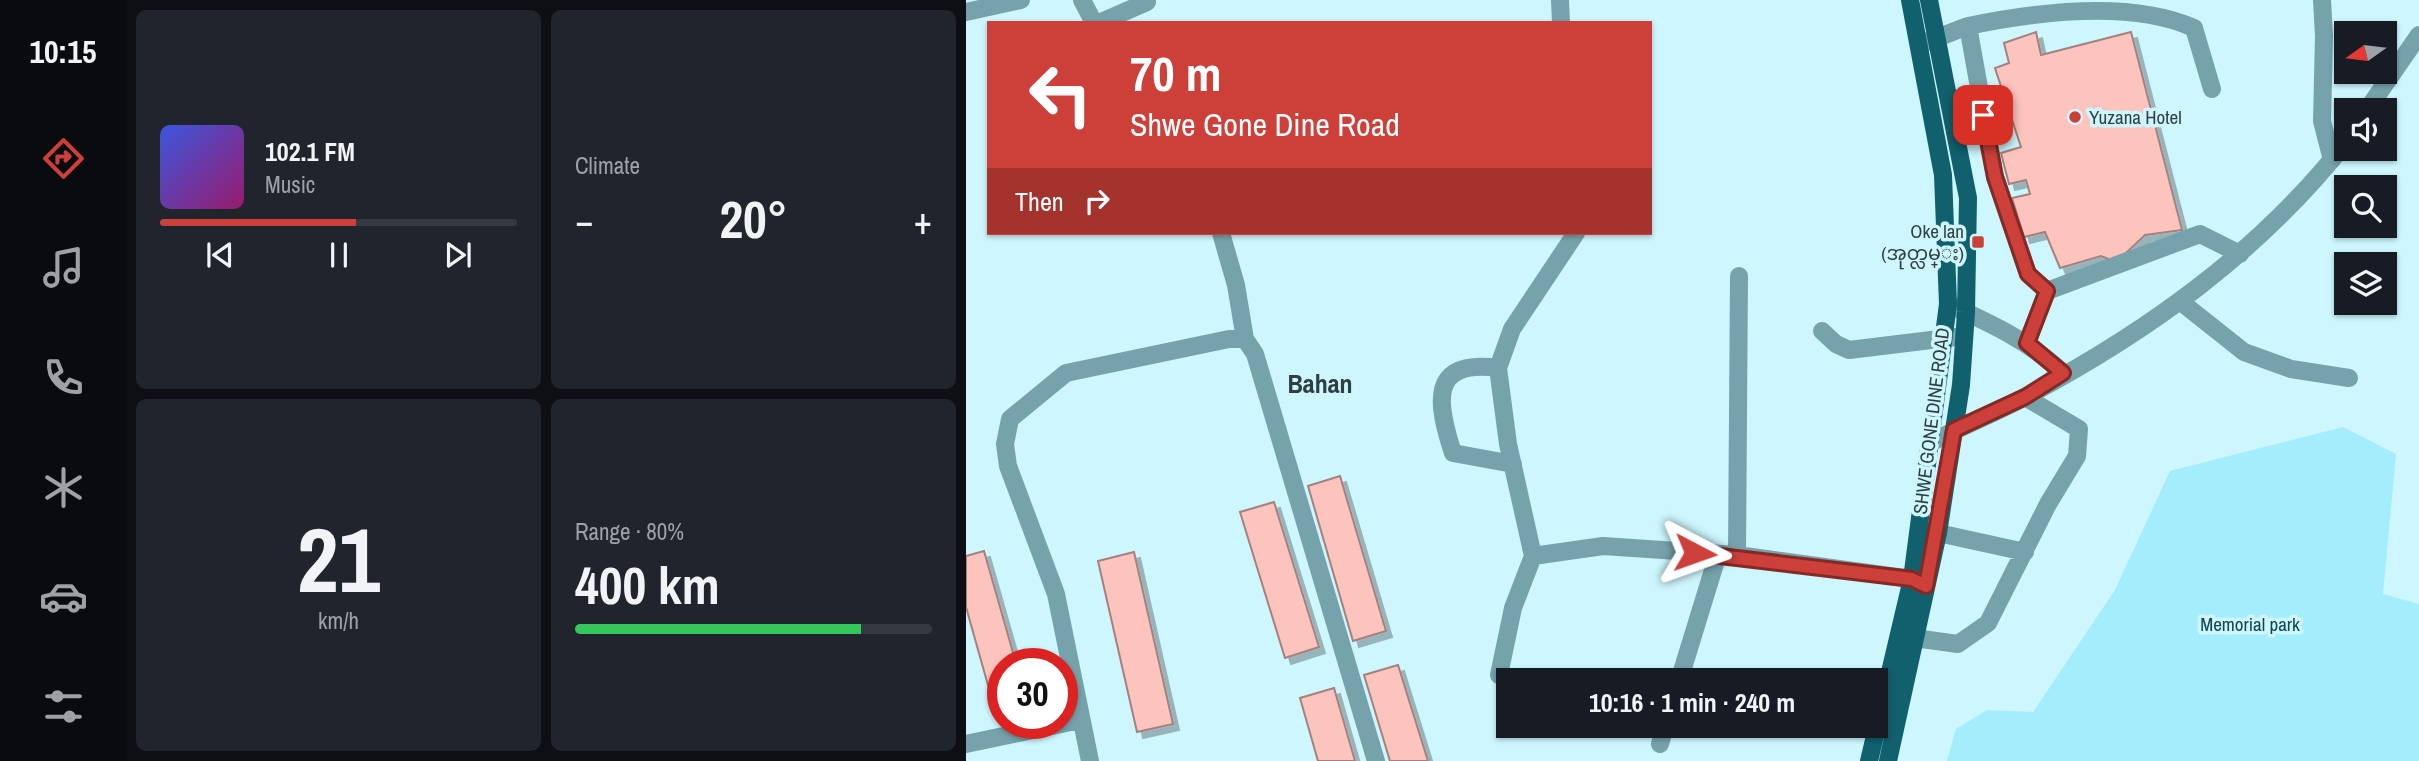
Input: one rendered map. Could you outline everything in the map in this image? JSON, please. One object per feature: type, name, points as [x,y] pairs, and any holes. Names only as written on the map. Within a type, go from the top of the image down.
[{"type":"main road","name":"SHWE GONE DINE ROAD","points":[[1888,761],[1907,637],[1919,582],[1938,533],[1954,430],[1966,312],[1968,198],[1929,40],[1910,0]]},
{"type":"main road","name":"SHWE GONE DINE ROAD","points":[[1919,582],[1920,529],[1948,304],[1943,175],[1929,40],[1928,0]]},
{"type":"main road","name":"SHWE GONE DINE ROAD","points":[[1869,761],[1907,637]]},
{"type":"street","points":[[966,12],[1021,0]]},
{"type":"street","points":[[1082,0],[1093,21]]},
{"type":"street","points":[[1560,0],[1562,21]]},
{"type":"street","points":[[2322,0],[2322,121],[2332,160]]},
{"type":"street","points":[[1104,21],[1147,2]]},
{"type":"street","points":[[1929,40],[1968,26],[2050,9],[2113,6],[2177,18],[2194,28],[2212,89]]},
{"type":"street","points":[[1968,26],[1995,177],[2028,274],[2047,291]]},
{"type":"street","points":[[2375,98],[2419,35]]},
{"type":"street","points":[[1932,442],[2025,397],[2112,347],[2181,302],[2240,254],[2334,157]]},
{"type":"street","points":[[2027,343],[2047,291],[2200,234],[2240,254]]},
{"type":"street","points":[[1222,235],[1236,285],[1245,339],[1255,354],[1376,761]]},
{"type":"street","points":[[1500,668],[1513,608],[1533,555],[1513,464],[1498,368],[1512,328],[1575,235]]},
{"type":"street","points":[[1737,555],[1739,276]]},
{"type":"street","points":[[2181,302],[2244,352],[2291,369],[2350,378]]},
{"type":"street","points":[[1948,304],[2027,343],[2063,373]]},
{"type":"street","points":[[1822,331],[1836,344],[1849,350],[1964,336]]},
{"type":"street","points":[[1090,761],[1056,594],[1008,466],[1005,443],[1010,419],[1066,373],[1229,339],[1245,339]]},
{"type":"street","points":[[1498,368],[1474,365],[1450,376],[1439,398],[1453,453],[1513,464]]},
{"type":"street","points":[[1907,637],[1958,644],[1988,623],[2077,456],[2079,429],[2025,397]]},
{"type":"street","points":[[1920,529],[2025,552]]},
{"type":"street","points":[[1533,555],[1603,546],[1737,555],[1919,582]]},
{"type":"street","points":[[1683,668],[1718,554]]},
{"type":"street","points":[[966,744],[1080,720]]},
{"type":"green space","name":"Memorial park","points":[[2343,427],[2396,454],[2383,594],[2419,604],[2419,761],[1947,761],[1956,729],[1987,710],[2033,712],[2115,590],[2170,471]]},
{"type":"building","name":"Yuzana Hotel","points":[[2036,32],[2041,55],[2131,32],[2182,230],[2145,235],[2125,254],[2111,260],[2101,256],[2060,268],[2045,232],[2024,237],[2012,198],[2030,194],[2026,180],[2009,184],[2001,153],[2021,147],[1995,68],[2009,63],[2004,43]]},
{"type":"building","points":[[1340,476],[1386,631],[1353,641],[1308,486]]},
{"type":"building","points":[[1274,502],[1319,647],[1285,658],[1240,512]]},
{"type":"building","points":[[984,551],[1012,648],[987,648],[987,682],[966,607],[966,556]]},
{"type":"building","points":[[1134,552],[1173,724],[1137,732],[1098,561]]},
{"type":"building","points":[[1398,665],[1428,761],[1390,761],[1364,675]]},
{"type":"building","points":[[1334,688],[1355,761],[1318,761],[1300,698]]},
{"type":"place","name":"Yuzana Hotel","points":[[2075,117]]},
{"type":"place","name":"Oke lan (အုတ္လမ္း)","points":[[1978,242]]},
{"type":"district","name":"Bahan","points":[[1320,384]]},
{"type":"route","points":[[1695,553],[1737,555],[1912,579],[1926,586],[1938,533],[1954,430],[2025,397],[2063,373],[2038,349],[2027,343],[2047,291],[2028,274],[1995,177],[1983,115]]}]
